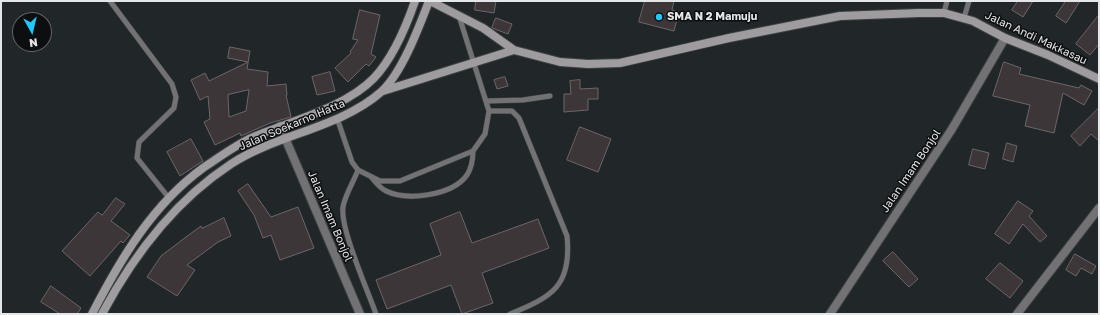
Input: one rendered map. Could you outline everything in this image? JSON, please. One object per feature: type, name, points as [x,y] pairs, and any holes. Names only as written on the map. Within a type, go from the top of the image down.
[{"type":"main road","name":"Jalan Soekarno Hatta","points":[[92,314],[109,281],[136,238],[169,198],[201,170],[248,140],[340,101],[373,79],[392,52],[415,1]]},
{"type":"main road","name":"Jalan Soekarno Hatta","points":[[102,314],[135,260],[167,220],[185,202],[232,163],[285,138],[337,118],[363,105],[382,91],[393,78],[400,66],[419,27],[429,1]]},
{"type":"main road","points":[[429,1],[483,28],[514,50]]},
{"type":"main road","name":"Jalan Andi Makkasau","points":[[514,50],[560,62],[588,64],[620,63],[840,16],[944,13],[973,21],[1005,38],[1048,55],[1099,79]]},
{"type":"main road","points":[[382,91],[514,50]]},
{"type":"street","name":"Jalan Imam Bonjol","points":[[830,314],[952,129],[1005,38]]},
{"type":"street","name":"Jalan Imam Bonjol","points":[[280,126],[360,314]]},
{"type":"street","points":[[1017,314],[1099,208]]},
{"type":"lane","points":[[110,1],[172,84],[176,97],[174,108],[139,142],[136,151],[137,158],[169,198]]},
{"type":"lane","points":[[944,13],[947,1]]},
{"type":"lane","points":[[964,18],[969,1]]},
{"type":"lane","points":[[372,178],[385,190],[401,195],[426,195],[442,191],[455,185],[466,176],[470,168],[473,151],[485,134],[489,111],[459,16]]},
{"type":"lane","points":[[487,101],[523,100],[550,96]]},
{"type":"lane","points":[[489,111],[512,111],[519,118],[568,241],[569,253],[560,285],[551,295],[535,304],[510,314]]},
{"type":"lane","points":[[337,118],[350,157],[358,170],[380,181],[400,181],[473,151]]},
{"type":"lane","points":[[358,170],[343,206],[343,216],[346,232],[376,314]]},
{"type":"building","points":[[476,1],[496,1],[494,13],[475,10]]},
{"type":"building","name":"SMA N 2 Mamuju","points":[[645,1],[674,1],[672,10],[679,12],[674,31],[639,22]]},
{"type":"building","points":[[1018,1],[1033,1],[1023,17],[1012,10]]},
{"type":"building","points":[[1066,1],[1080,1],[1066,23],[1056,16]]},
{"type":"building","points":[[360,10],[380,15],[371,54],[376,57],[369,66],[366,64],[348,82],[335,68],[351,53],[350,52],[358,40],[353,39]]},
{"type":"building","points":[[1099,15],[1099,44],[1090,55],[1076,44]]},
{"type":"building","points":[[496,18],[512,24],[508,34],[492,28]]},
{"type":"building","points":[[230,47],[250,51],[247,69],[268,72],[267,86],[286,84],[286,95],[291,117],[270,123],[241,136],[240,133],[215,145],[204,122],[210,119],[208,96],[200,100],[191,80],[205,73],[209,81],[248,62],[228,58]],"holes":[[[249,90],[246,111],[229,117],[228,95]]]},
{"type":"building","points":[[1004,62],[1021,68],[1019,74],[1079,88],[1081,85],[1092,91],[1084,105],[1063,93],[1054,133],[1025,126],[1030,105],[993,96]]},
{"type":"building","points":[[330,72],[335,91],[317,95],[312,77]]},
{"type":"building","points":[[505,77],[508,86],[497,89],[494,80]]},
{"type":"building","points":[[580,80],[580,89],[598,88],[598,99],[588,99],[588,110],[564,112],[564,94],[571,94],[570,81]]},
{"type":"building","points":[[1099,108],[1099,141],[1091,134],[1080,146],[1071,136]]},
{"type":"building","points":[[580,127],[611,139],[598,172],[567,160]]},
{"type":"building","points":[[191,139],[203,161],[180,176],[167,152]]},
{"type":"building","points":[[1007,143],[1017,146],[1013,162],[1003,159]]},
{"type":"building","points":[[973,149],[989,153],[985,169],[969,165]]},
{"type":"building","points":[[248,184],[271,217],[298,207],[314,248],[280,260],[271,235],[263,238],[254,215],[238,191]]},
{"type":"building","points":[[116,198],[125,204],[111,221],[130,235],[123,243],[121,241],[90,276],[62,251],[98,212],[102,215]]},
{"type":"building","points":[[1018,201],[1033,211],[1029,216],[1047,236],[1040,242],[1023,224],[1009,244],[995,234]]},
{"type":"building","points":[[460,212],[472,243],[538,219],[549,248],[482,273],[493,303],[462,314],[451,285],[387,309],[376,280],[441,255],[430,224]]},
{"type":"building","points":[[224,218],[231,236],[218,242],[187,265],[195,270],[177,296],[147,277],[161,256],[201,226],[202,228]]},
{"type":"building","points":[[893,252],[918,279],[909,287],[883,261]]},
{"type":"building","points":[[1075,254],[1096,266],[1092,274],[1081,268],[1076,276],[1066,270]]},
{"type":"building","points":[[1000,263],[1023,281],[1010,298],[986,279]]},
{"type":"building","points":[[51,286],[81,308],[77,314],[60,314],[41,302]]},
{"type":"place","name":"SMA N 2 Mamuju","points":[[659,17]]}]
